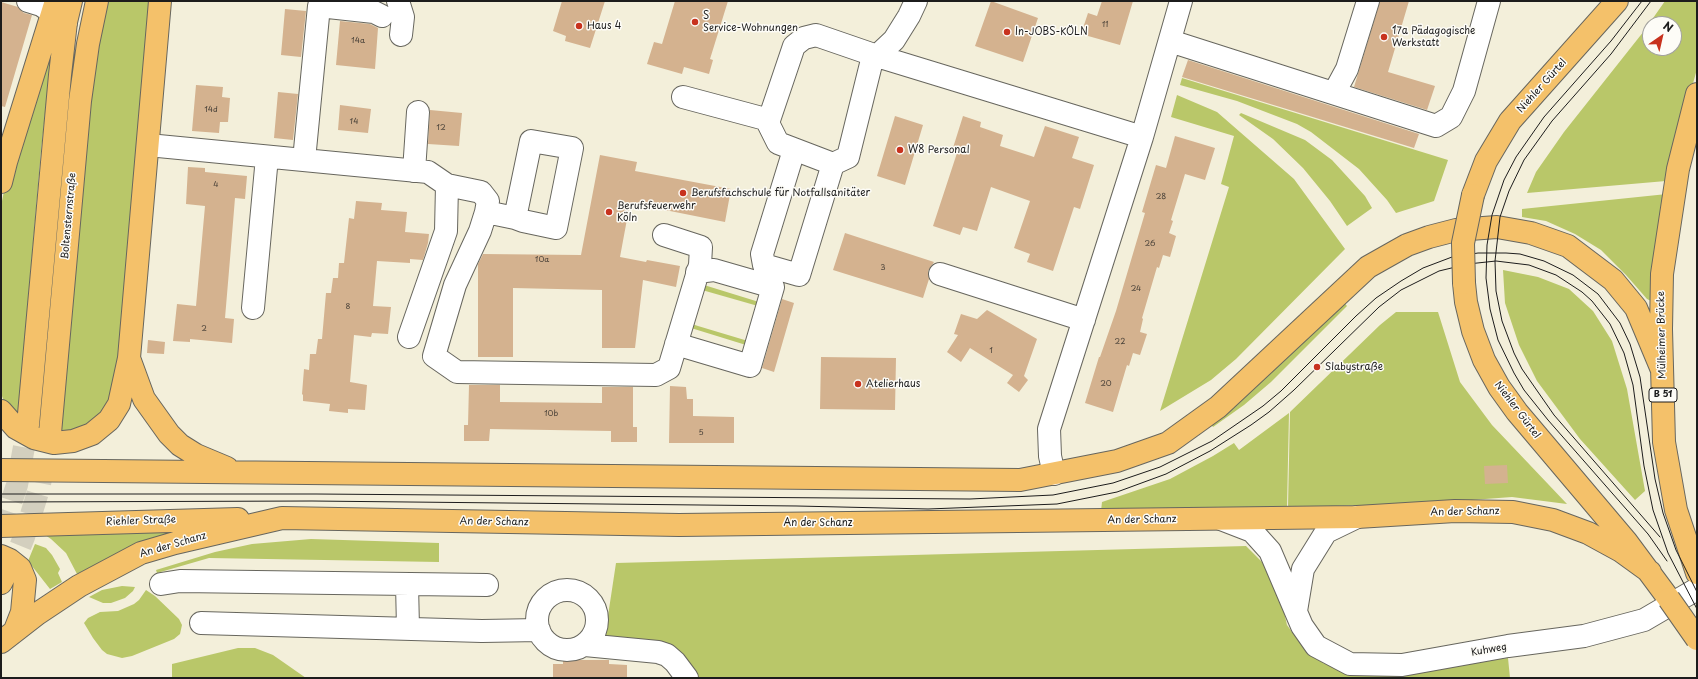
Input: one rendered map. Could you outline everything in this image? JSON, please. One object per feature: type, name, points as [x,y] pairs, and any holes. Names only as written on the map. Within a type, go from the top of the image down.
[{"type":"main road","name":"Boltensternstraße","points":[[50,433],[80,101],[88,44],[97,1]]},
{"type":"main road","points":[[1,411],[16,428],[34,438],[54,443],[73,441],[92,434],[109,420],[119,404],[129,358],[160,1]]},
{"type":"main road","name":"Niehler Gürtel","points":[[1617,1],[1510,122],[1486,161],[1473,195],[1463,243],[1466,302],[1473,331],[1484,360],[1499,387],[1517,412],[1624,546]]},
{"type":"main road","points":[[1,182],[6,162],[62,9]]},
{"type":"main road","points":[[28,425],[50,184],[62,9]]},
{"type":"main road","points":[[1697,94],[1683,168],[1682,212],[1672,267],[1670,299],[1673,424],[1680,497],[1697,552]]},
{"type":"main road","points":[[1683,168],[1697,132]]},
{"type":"main road","name":"Mülheimer Brücke","points":[[1683,168],[1671,212],[1662,274],[1664,442],[1676,510],[1697,573]]},
{"type":"main road","name":"B 51","points":[[129,358],[144,399],[169,434],[180,446],[223,467],[248,472],[1020,480],[1116,461],[1168,443],[1218,407],[1368,267],[1406,245],[1429,237],[1456,230],[1497,227],[1531,233],[1568,246],[1613,280],[1636,308],[1662,370]]},
{"type":"main road","points":[[1,470],[248,472]]},
{"type":"main road","name":"An der Schanz","points":[[8,636],[79,586],[142,553],[176,543],[282,518],[678,524],[1357,517],[1456,511],[1514,512],[1553,520],[1624,546],[1650,572],[1697,639]]},
{"type":"main road","name":"Riehler Straße","points":[[1,526],[282,518]]},
{"type":"main road","points":[[2,571],[10,560],[20,568],[25,580],[22,612],[8,636]]},
{"type":"street","points":[[28,1],[62,9]]},
{"type":"street","points":[[398,1],[403,17],[402,36]]},
{"type":"street","points":[[916,1],[909,16],[894,40],[877,56],[871,64],[848,157],[833,164],[778,143],[768,123],[794,46],[804,38],[816,35],[877,56],[1142,137]]},
{"type":"street","points":[[1054,474],[1050,456],[1049,429],[1142,137],[1181,1]]},
{"type":"street","points":[[1334,93],[1347,69],[1368,1]]},
{"type":"street","points":[[1170,41],[1436,126],[1451,118],[1464,91],[1489,1]]},
{"type":"street","points":[[304,160],[319,6],[374,12],[382,16]]},
{"type":"street","points":[[683,97],[769,120]]},
{"type":"street","points":[[414,171],[418,112]]},
{"type":"street","points":[[148,145],[428,172],[447,185],[481,192],[488,201],[486,212],[480,231],[455,285],[434,356],[457,372],[656,375],[669,368],[700,264],[702,247],[664,235]]},
{"type":"street","points":[[794,150],[762,254],[764,265],[799,275],[833,164]]},
{"type":"street","points":[[253,308],[267,157]]},
{"type":"street","points":[[409,336],[446,231],[447,185]]},
{"type":"street","points":[[486,212],[515,218]]},
{"type":"street","points":[[676,344],[750,366],[773,287],[714,270],[697,272]]},
{"type":"street","points":[[940,274],[1084,320]]},
{"type":"street","points":[[1296,610],[1303,569],[1326,532],[1357,517]]},
{"type":"street","name":"Kuhweg","points":[[1221,519],[1252,532],[1270,551],[1302,626],[1316,646],[1350,664],[1402,665],[1508,646],[1584,636],[1644,620],[1697,589]]},
{"type":"street","points":[[161,584],[180,581],[487,586]]},
{"type":"street","points":[[407,584],[408,628]]},
{"type":"street","points":[[561,590],[571,590],[585,596],[595,608],[597,618],[596,628],[592,638],[584,645],[575,650],[565,650],[555,648],[546,642],[539,630],[537,616],[543,601],[551,594],[561,590]]},
{"type":"street","points":[[201,623],[482,631],[539,630]]},
{"type":"street","points":[[584,645],[658,652],[667,655],[675,662],[687,678]]},
{"type":"green space","points":[[107,1],[150,1],[118,379],[114,394],[95,424],[60,434],[88,101]]},
{"type":"green space","points":[[1665,1],[1697,1],[1697,69],[1666,181],[1527,193],[1536,172],[1564,132],[1642,34],[1642,56],[1682,56],[1682,16],[1654,16]]},
{"type":"green space","points":[[52,49],[41,151],[18,417],[4,402],[1,393],[1,206],[5,186]]},
{"type":"green space","points":[[1182,78],[1448,160],[1434,201],[1396,213],[1387,200],[1359,169],[1311,132],[1297,124],[1237,101],[1180,85]]},
{"type":"green space","points":[[1177,95],[1217,112],[1294,179],[1345,249],[1236,359],[1211,380],[1160,411],[1229,187],[1221,184],[1234,136],[1171,117]]},
{"type":"green space","points":[[1241,113],[1305,140],[1332,160],[1365,196],[1372,208],[1347,226],[1330,201],[1303,168],[1273,139],[1239,115]]},
{"type":"green space","points":[[1667,194],[1653,302],[1647,299],[1601,250],[1575,234],[1546,221],[1522,217],[1522,209]]},
{"type":"green space","points":[[1503,270],[1538,277],[1569,289],[1593,311],[1612,341],[1627,389],[1645,491],[1635,500],[1580,439],[1537,381],[1519,345],[1505,303]]},
{"type":"green space","points":[[704,285],[759,302],[758,306],[702,290]]},
{"type":"green space","points":[[1341,299],[1347,306],[1271,382],[1244,405],[1213,427],[1209,422]]},
{"type":"green space","points":[[1396,312],[1438,312],[1460,382],[1492,425],[1567,504],[1512,497],[1418,504],[1288,507],[1290,412],[1380,325]]},
{"type":"green space","points":[[692,324],[748,341],[746,345],[691,328]]},
{"type":"green space","points":[[1289,413],[1287,507],[1101,511],[1102,502],[1170,479],[1234,443],[1239,450]]},
{"type":"green space","points":[[39,531],[182,531],[124,551],[77,574],[66,553],[51,539]]},
{"type":"green space","points":[[311,539],[439,543],[439,562],[209,558],[157,573],[156,570],[215,552],[252,544]]},
{"type":"green space","points":[[35,544],[46,548],[60,569],[58,573],[62,582],[50,589],[28,561]]},
{"type":"green space","points":[[1246,546],[1262,562],[1275,584],[1281,599],[1287,625],[1303,647],[1323,663],[1348,673],[1383,674],[1508,658],[1510,678],[700,678],[655,641],[600,641],[606,629],[616,563]]},
{"type":"green space","points":[[122,586],[135,587],[133,591],[125,598],[111,603],[103,603],[89,597],[102,590]]},
{"type":"green space","points":[[146,590],[155,596],[179,619],[182,625],[180,634],[174,639],[132,656],[122,658],[107,654],[93,638],[84,623],[88,618],[100,612],[118,611],[134,604]]},
{"type":"green space","points":[[238,648],[255,648],[273,655],[306,678],[172,678],[172,664]]},
{"type":"building","name":"Haus 4","points":[[562,1],[605,1],[590,48],[565,41],[566,36],[553,31]]},
{"type":"building","name":"S Service-Wohnungen","points":[[675,1],[728,1],[710,59],[713,60],[709,74],[684,67],[682,74],[647,64],[654,42],[662,44]]},
{"type":"building","name":"In-JOBS-KÖLN","points":[[991,1],[1038,18],[1023,62],[975,46]]},
{"type":"building","points":[[1102,1],[1133,1],[1120,45],[1081,34],[1088,13],[1097,16]]},
{"type":"building","name":"17a Pädagogische Werkstatt","points":[[1380,1],[1409,1],[1388,72],[1435,86],[1427,110],[1354,87]]},
{"type":"building","points":[[1,2],[18,7],[24,13],[32,15],[5,107],[1,106]]},
{"type":"building","points":[[285,9],[306,11],[301,57],[281,55]]},
{"type":"building","points":[[340,21],[370,24],[378,28],[375,69],[336,65]]},
{"type":"building","points":[[1188,60],[1419,134],[1414,148],[1182,77]]},
{"type":"building","points":[[196,85],[223,87],[222,97],[230,98],[228,122],[220,122],[219,133],[192,131]]},
{"type":"building","points":[[278,92],[298,94],[293,140],[274,138]]},
{"type":"building","points":[[340,105],[371,109],[368,133],[338,130]]},
{"type":"building","points":[[430,110],[462,113],[459,146],[428,144]]},
{"type":"building","name":"W8 Personal","points":[[895,116],[923,125],[905,185],[877,176]]},
{"type":"building","points":[[963,116],[981,122],[980,127],[1003,135],[1000,146],[1034,157],[1045,126],[1079,137],[1072,158],[1094,165],[1080,209],[1074,207],[1053,271],[1027,262],[1030,254],[1014,248],[1030,201],[991,187],[977,231],[963,227],[960,235],[933,226],[957,153],[952,151]]},
{"type":"building","points":[[1175,136],[1215,148],[1205,180],[1185,174],[1171,220],[1173,221],[1169,233],[1176,236],[1170,257],[1163,255],[1159,268],[1157,267],[1142,318],[1140,332],[1147,334],[1140,355],[1133,353],[1129,366],[1127,365],[1113,412],[1085,403],[1099,357],[1116,311],[1145,213],[1142,212],[1156,165],[1166,168]]},
{"type":"building","points":[[600,155],[637,162],[635,171],[731,189],[725,222],[630,203],[620,257],[680,266],[676,287],[643,280],[635,348],[602,348],[602,290],[513,288],[513,357],[478,357],[478,264],[483,254],[581,255]]},
{"type":"building","points":[[188,167],[205,168],[205,172],[247,176],[245,199],[235,198],[225,318],[234,319],[232,343],[190,339],[190,342],[173,341],[177,304],[196,306],[205,206],[186,204]]},
{"type":"building","points":[[356,201],[382,203],[381,210],[407,212],[405,232],[429,234],[423,260],[410,259],[410,263],[377,261],[373,306],[391,307],[388,334],[372,333],[371,337],[354,335],[350,382],[367,385],[365,410],[348,409],[348,413],[329,411],[330,404],[303,401],[302,394],[304,369],[309,370],[310,354],[316,354],[318,339],[322,339],[326,293],[331,293],[333,278],[338,278],[339,263],[344,263],[349,218],[354,219]]},
{"type":"building","points":[[845,233],[934,262],[928,271],[929,279],[923,298],[833,270]]},
{"type":"building","points":[[782,299],[794,303],[774,372],[762,368]]},
{"type":"building","points":[[987,310],[1037,339],[1024,376],[1028,380],[1019,392],[1007,383],[1013,375],[970,348],[961,362],[947,352],[958,335],[954,334],[961,314],[977,319]]},
{"type":"building","points":[[148,340],[165,342],[164,354],[147,353]]},
{"type":"building","name":"Atelierhaus","points":[[821,357],[896,358],[895,410],[820,409]]},
{"type":"building","points":[[469,385],[500,385],[500,402],[602,403],[602,387],[633,387],[633,427],[637,427],[637,442],[611,442],[611,431],[490,429],[489,441],[464,441],[464,425],[468,425]]},
{"type":"building","points":[[670,386],[686,387],[687,399],[693,399],[693,416],[734,417],[734,443],[669,443]]},
{"type":"building","points":[[1507,465],[1508,483],[1485,484],[1484,466]]},
{"type":"building","points":[[563,660],[609,660],[609,664],[627,665],[627,678],[553,678],[553,664],[563,664]]},
{"type":"tunnel","points":[[1,532],[17,485],[28,425]]},
{"type":"tunnel","points":[[5,575],[16,557],[24,537],[39,489],[50,433]]},
{"type":"tram line","points":[[1642,1],[1611,41],[1544,117],[1516,157],[1504,180],[1492,215],[1487,245],[1486,278],[1490,309],[1498,340],[1524,390],[1548,420],[1648,534],[1667,561]]},
{"type":"tram line","points":[[1651,1],[1611,54],[1552,121],[1524,160],[1509,191],[1500,217],[1495,261],[1496,291],[1502,321],[1514,353],[1522,369],[1554,415],[1660,537]]},
{"type":"tram line","points":[[1,494],[316,494],[970,499],[1053,495],[1113,483],[1160,467],[1212,441],[1263,406],[1281,391],[1356,316],[1376,298],[1401,281],[1423,268],[1452,257],[1478,253],[1506,253],[1520,254],[1544,261],[1573,275],[1598,294],[1620,323],[1630,344],[1640,377],[1655,479],[1663,513],[1676,550],[1697,592]]},
{"type":"tram line","points":[[1,502],[312,501],[797,506],[928,509],[1057,504],[1117,492],[1166,474],[1210,451],[1269,412],[1294,390],[1379,307],[1401,290],[1439,271],[1468,264],[1496,261],[1529,265],[1556,275],[1582,292],[1592,301],[1610,324],[1624,353],[1633,385],[1644,466],[1653,510],[1668,553],[1697,609]]},
{"type":"place","name":"S Service-Wohnungen","points":[[695,22]]},
{"type":"place","name":"Haus 4","points":[[579,26]]},
{"type":"place","name":"In-JOBS-KÖLN","points":[[1007,32]]},
{"type":"place","name":"17a Pädagogische Werkstatt","points":[[1384,37]]},
{"type":"place","name":"W8 Personal","points":[[900,150]]},
{"type":"place","name":"Berufsfachschule für Notfallsanitäter","points":[[683,193]]},
{"type":"place","name":"Berufsfeuerwehr Köln","points":[[609,212]]},
{"type":"place","name":"Slabystraße","points":[[1317,367]]},
{"type":"place","name":"Atelierhaus","points":[[858,384]]}]
